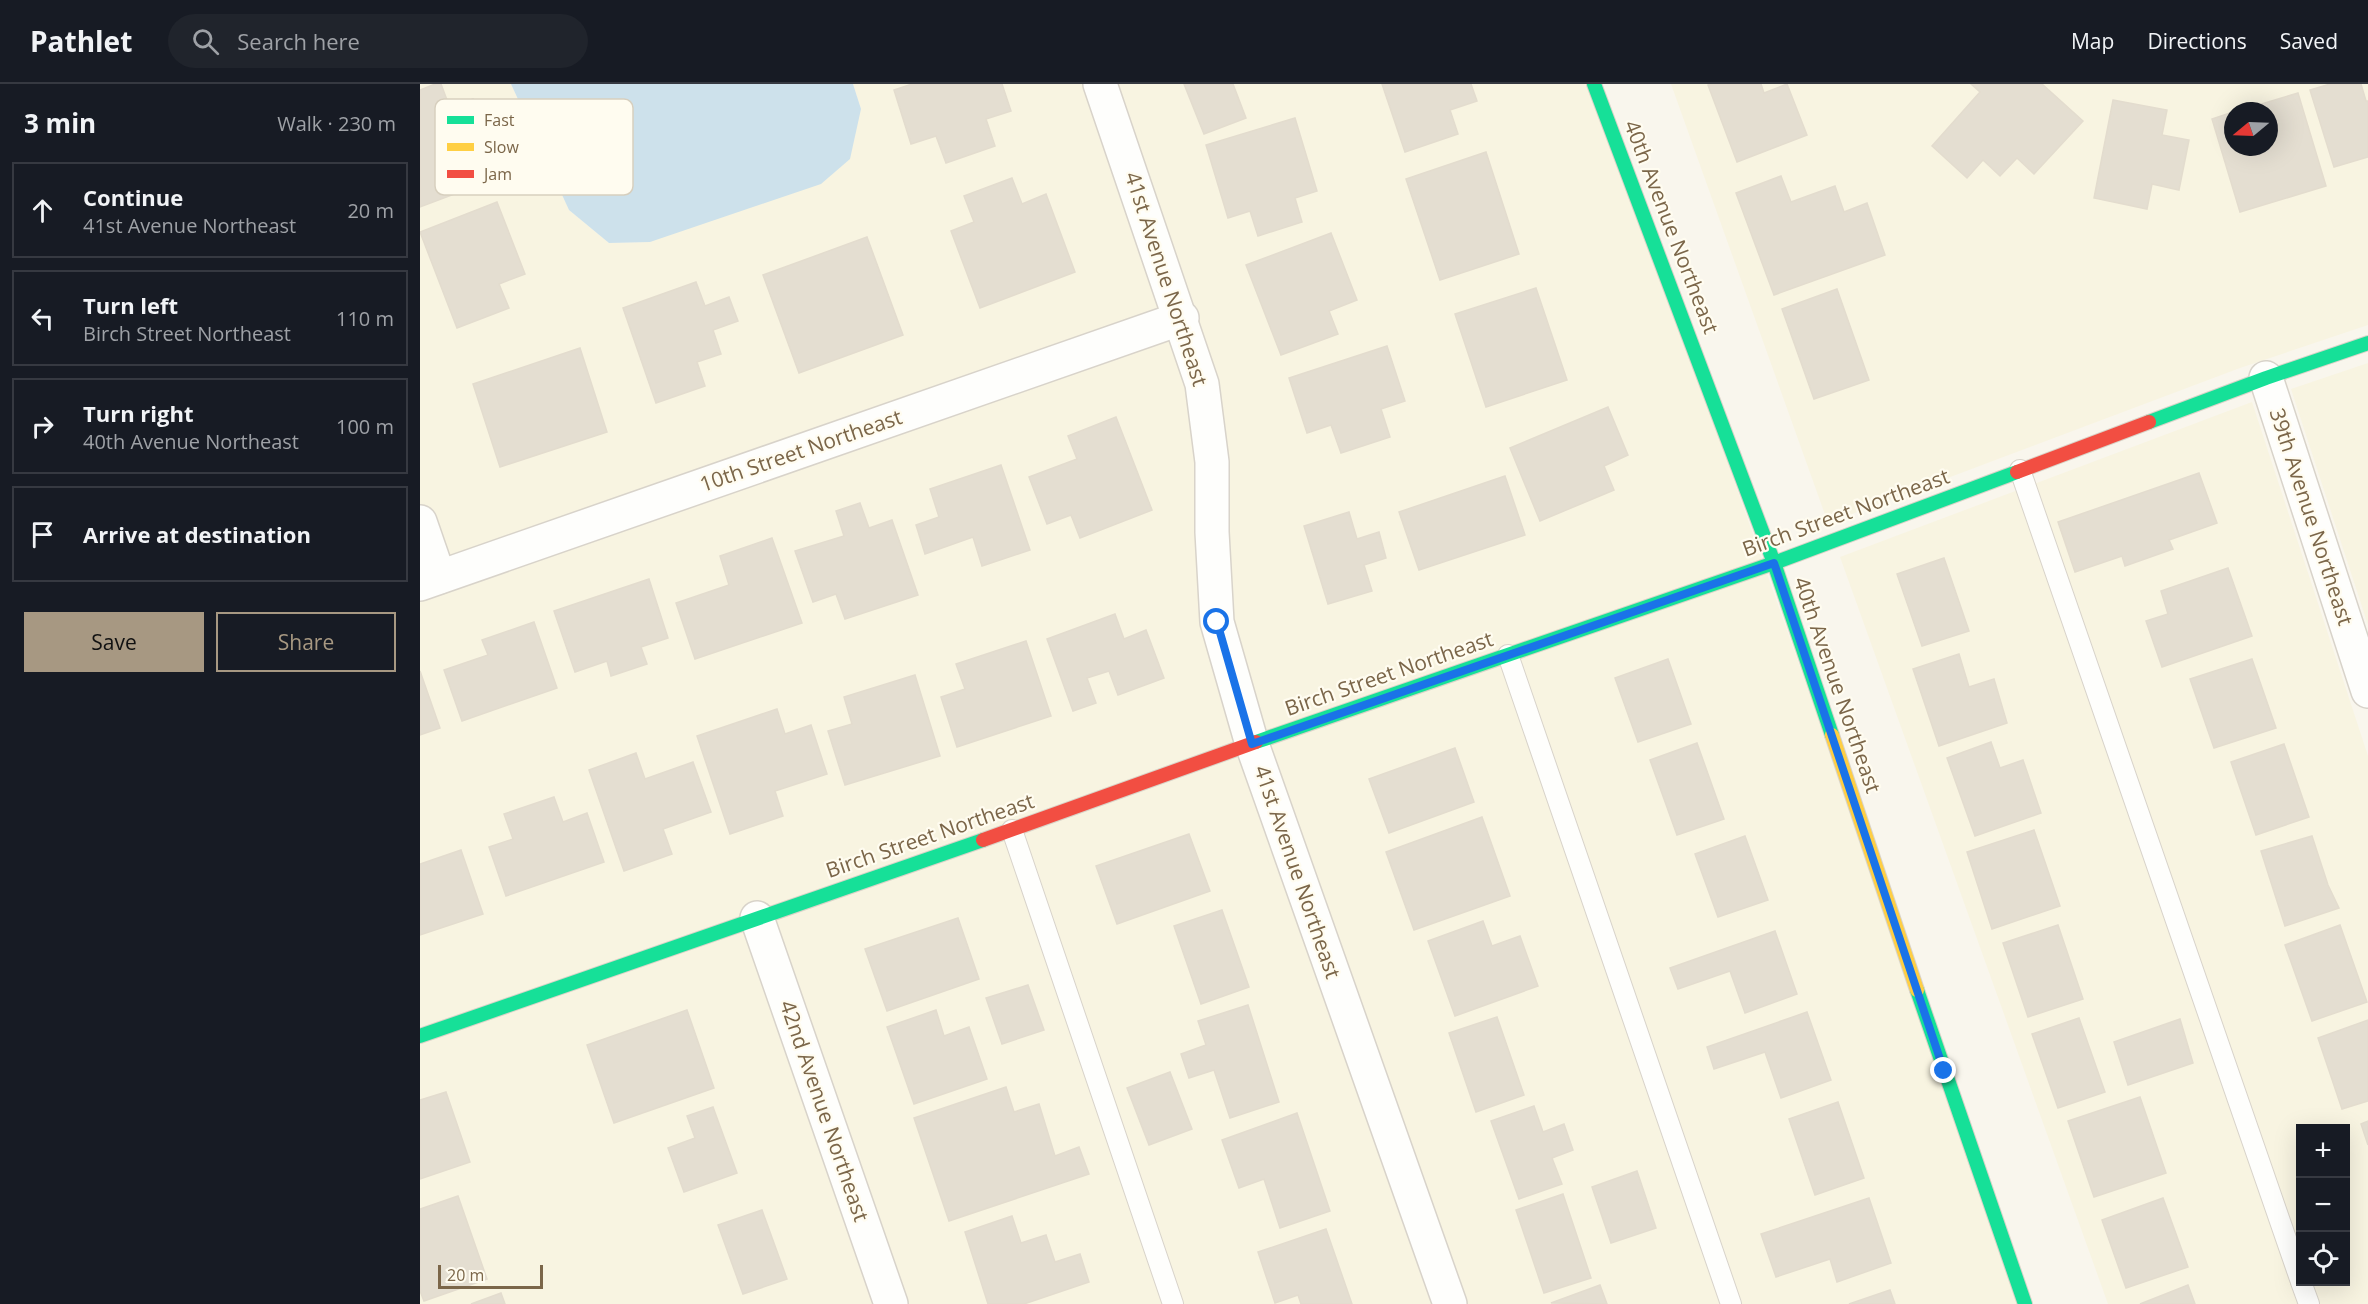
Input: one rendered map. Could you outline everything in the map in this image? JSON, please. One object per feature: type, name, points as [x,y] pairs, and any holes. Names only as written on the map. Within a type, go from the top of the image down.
[{"type":"street","name":"41st Avenue Northeast","points":[[1100,84],[1182,318],[1202,384],[1212,462],[1212,531],[1217,622],[1252,744],[1450,1304]]},
{"type":"street","name":"40th Avenue Northeast","points":[[1594,84],[1774,563],[1944,1071],[2025,1304]]},
{"type":"street","name":"10th Street Northeast","points":[[429,580],[1182,318]]},
{"type":"street","name":"Birch Street Northeast","points":[[420,1036],[1774,563],[2266,378],[2368,344]]},
{"type":"street","name":"39th Avenue Northeast","points":[[2266,378],[2368,691]]},
{"type":"street","points":[[420,522],[429,580]]},
{"type":"street","name":"42nd Avenue Northeast","points":[[757,918],[891,1304]]},
{"type":"lane","points":[[2020,470],[2296,1266]]},
{"type":"lane","points":[[1508,655],[1731,1304]]},
{"type":"lane","points":[[1012,830],[1173,1304]]},
{"type":"lane","points":[[2303,1286],[2309,1304]]},
{"type":"shaded area","points":[[420,84],[511,84],[518,99],[435,99],[435,195],[562,195],[569,210],[609,243],[650,242],[861,109],[853,84],[1594,84],[2025,1304],[420,1304]]},
{"type":"shaded area","points":[[1671,84],[2368,84],[2368,325],[2240,368],[1828,523]]},
{"type":"shaded area","points":[[2368,363],[2368,625],[2291,389]]},
{"type":"shaded area","points":[[2252,402],[2368,756],[2368,1304],[2108,1304],[1840,557]]},
{"type":"water","points":[[511,84],[853,84],[861,109],[850,159],[821,184],[650,242],[609,243],[569,210],[562,195],[633,195],[633,99],[518,99]]},
{"type":"building","points":[[441,84],[447,99],[435,99],[435,195],[452,195],[420,207],[420,90]]},
{"type":"building","points":[[912,84],[1002,84],[1011,111],[986,119],[995,146],[946,163],[936,136],[911,144],[894,90]]},
{"type":"building","points":[[1184,84],[1233,84],[1246,118],[1204,134]]},
{"type":"building","points":[[1382,84],[1471,84],[1477,101],[1450,110],[1458,134],[1405,152]]},
{"type":"building","points":[[1761,84],[1764,93],[1787,84],[1807,135],[1737,162],[1708,85]]},
{"type":"building","points":[[1971,84],[2042,84],[2083,121],[2034,174],[2017,158],[2000,176],[1983,160],[1967,178],[1932,146],[1980,92]]},
{"type":"building","points":[[2330,84],[2361,84],[2366,101],[2368,101],[2368,157],[2334,167],[2310,90]]},
{"type":"building","points":[[2298,93],[2326,186],[2240,212],[2212,119],[2224,115],[2224,156],[2278,156],[2278,102],[2268,102]]},
{"type":"building","points":[[2113,100],[2167,110],[2162,135],[2189,140],[2179,190],[2152,184],[2147,209],[2094,198]]},
{"type":"building","points":[[1295,118],[1317,191],[1295,198],[1302,222],[1258,236],[1250,211],[1228,218],[1206,145]]},
{"type":"building","points":[[1486,152],[1519,254],[1440,280],[1406,179]]},
{"type":"building","points":[[1781,176],[1791,202],[1835,186],[1844,212],[1867,203],[1885,255],[1774,295],[1736,193]]},
{"type":"building","points":[[1012,178],[1022,204],[1046,194],[1075,272],[980,308],[951,231],[974,222],[964,196]]},
{"type":"building","points":[[497,202],[525,274],[499,284],[509,308],[457,328],[420,232]]},
{"type":"building","points":[[1331,233],[1357,300],[1329,311],[1338,334],[1281,355],[1246,265]]},
{"type":"building","points":[[867,237],[903,335],[799,373],[763,275]]},
{"type":"building","points":[[696,282],[705,306],[729,297],[738,321],[713,330],[721,354],[697,362],[705,386],[656,403],[623,308]]},
{"type":"building","points":[[1536,288],[1567,380],[1486,407],[1455,314]]},
{"type":"building","points":[[1837,289],[1869,380],[1814,399],[1782,309]]},
{"type":"building","points":[[1387,346],[1405,401],[1381,409],[1390,437],[1341,453],[1331,425],[1307,433],[1289,378]]},
{"type":"building","points":[[580,348],[607,432],[500,467],[473,384]]},
{"type":"building","points":[[1608,407],[1628,455],[1604,466],[1614,490],[1540,521],[1510,448]]},
{"type":"building","points":[[1116,417],[1152,510],[1080,538],[1071,515],[1047,524],[1029,477],[1077,459],[1068,436]]},
{"type":"building","points":[[1001,465],[1030,550],[982,566],[973,537],[925,554],[916,525],[939,517],[930,489]]},
{"type":"building","points":[[2199,473],[2217,523],[2169,540],[2173,549],[2125,566],[2122,556],[2075,572],[2058,522]]},
{"type":"building","points":[[1505,476],[1525,535],[1419,570],[1399,512]]},
{"type":"building","points":[[860,503],[869,528],[892,520],[918,595],[845,619],[836,594],[813,602],[795,551],[844,536],[836,511]]},
{"type":"building","points":[[1349,512],[1357,539],[1379,532],[1386,558],[1364,565],[1372,591],[1328,604],[1304,526]]},
{"type":"building","points":[[772,538],[802,623],[695,659],[676,603],[729,585],[720,556]]},
{"type":"building","points":[[1944,558],[1969,631],[1922,646],[1897,574]]},
{"type":"building","points":[[2228,568],[2252,636],[2162,667],[2146,621],[2168,614],[2161,591]]},
{"type":"building","points":[[649,579],[668,638],[641,647],[647,664],[611,676],[607,661],[575,672],[554,611]]},
{"type":"building","points":[[1115,614],[1124,639],[1146,630],[1164,678],[1118,695],[1109,671],[1087,678],[1096,703],[1073,711],[1047,639]]},
{"type":"building","points":[[534,622],[557,688],[462,721],[444,670],[488,655],[482,640]]},
{"type":"building","points":[[1026,641],[1051,716],[957,747],[941,697],[965,689],[956,664]]},
{"type":"building","points":[[1959,654],[1969,687],[1994,679],[2007,723],[1939,746],[1913,669]]},
{"type":"building","points":[[1668,659],[1691,724],[1638,742],[1615,678]]},
{"type":"building","points":[[2252,659],[2276,728],[2214,748],[2190,679]]},
{"type":"building","points":[[420,671],[440,728],[420,735]]},
{"type":"building","points":[[915,675],[940,756],[845,785],[828,731],[852,724],[844,697]]},
{"type":"building","points":[[777,709],[785,734],[811,725],[827,774],[775,791],[783,816],[730,834],[697,736]]},
{"type":"building","points":[[1991,742],[2000,768],[2023,760],[2041,813],[1975,836],[1947,758]]},
{"type":"building","points":[[1697,743],[1724,819],[1677,835],[1650,760]]},
{"type":"building","points":[[2284,744],[2309,817],[2256,835],[2231,762]]},
{"type":"building","points":[[1455,748],[1474,802],[1389,833],[1369,779]]},
{"type":"building","points":[[636,753],[645,779],[693,762],[711,812],[663,829],[672,854],[624,871],[589,770]]},
{"type":"building","points":[[554,797],[563,822],[587,813],[604,862],[506,896],[489,847],[513,839],[504,814]]},
{"type":"building","points":[[1482,817],[1510,896],[1414,930],[1386,852]]},
{"type":"building","points":[[2034,830],[2060,906],[1992,929],[1967,852]]},
{"type":"building","points":[[1189,834],[1210,891],[1117,924],[1096,866]]},
{"type":"building","points":[[1745,836],[1768,900],[1718,917],[1695,854]]},
{"type":"building","points":[[2312,836],[2328,885],[2339,908],[2285,926],[2261,851]]},
{"type":"building","points":[[461,850],[483,914],[420,935],[420,864]]},
{"type":"building","points":[[1222,910],[1249,987],[1201,1004],[1174,926]]},
{"type":"building","points":[[958,918],[979,979],[887,1011],[865,949]]},
{"type":"building","points":[[1483,921],[1492,946],[1520,936],[1538,986],[1455,1016],[1428,941]]},
{"type":"building","points":[[2058,925],[2083,999],[2028,1017],[2003,943]]},
{"type":"building","points":[[2340,925],[2367,1002],[2312,1021],[2285,945]]},
{"type":"building","points":[[1775,931],[1797,994],[1745,1013],[1730,971],[1678,989],[1670,968]]},
{"type":"building","points":[[1028,985],[1044,1030],[1002,1044],[986,998]]},
{"type":"building","points":[[1248,1005],[1279,1102],[1230,1118],[1214,1070],[1189,1078],[1181,1054],[1206,1045],[1198,1021]]},
{"type":"building","points":[[687,1010],[714,1088],[614,1123],[587,1045]]},
{"type":"building","points":[[936,1010],[944,1036],[969,1027],[987,1079],[914,1104],[887,1027]]},
{"type":"building","points":[[1807,1012],[1831,1080],[1781,1098],[1765,1052],[1714,1069],[1707,1047]]},
{"type":"building","points":[[1497,1017],[1524,1095],[1476,1112],[1449,1033]]},
{"type":"building","points":[[2079,1018],[2105,1092],[2058,1108],[2032,1034]]},
{"type":"building","points":[[2180,1019],[2193,1063],[2128,1085],[2114,1042]]},
{"type":"building","points":[[2368,1020],[2368,1101],[2342,1109],[2318,1038]]},
{"type":"building","points":[[1170,1072],[1192,1129],[1149,1145],[1127,1088]]},
{"type":"building","points":[[1006,1087],[1014,1112],[1039,1104],[1055,1156],[1079,1147],[1089,1174],[949,1221],[914,1118]]},
{"type":"building","points":[[446,1092],[470,1162],[420,1179],[420,1100]]},
{"type":"building","points":[[2140,1097],[2166,1173],[2094,1197],[2068,1121]]},
{"type":"building","points":[[1838,1102],[1864,1178],[1815,1195],[1789,1119]]},
{"type":"building","points":[[1534,1106],[1543,1132],[1564,1124],[1573,1150],[1552,1158],[1562,1184],[1519,1199],[1491,1121]]},
{"type":"building","points":[[713,1107],[737,1173],[684,1192],[668,1148],[695,1138],[687,1116]]},
{"type":"building","points":[[1297,1113],[1330,1211],[1280,1228],[1264,1179],[1239,1188],[1222,1140]]},
{"type":"building","points":[[2368,1121],[2368,1145],[2361,1124]]},
{"type":"building","points":[[1637,1171],[1656,1228],[1611,1243],[1592,1187]]},
{"type":"building","points":[[1563,1194],[1591,1278],[1544,1293],[1516,1210]]},
{"type":"building","points":[[458,1196],[487,1279],[424,1301],[420,1291],[420,1209]]},
{"type":"building","points":[[1869,1198],[1891,1263],[1837,1282],[1830,1259],[1776,1277],[1761,1234]]},
{"type":"building","points":[[2163,1198],[2188,1267],[2126,1288],[2102,1220]]},
{"type":"building","points":[[762,1210],[787,1279],[743,1294],[718,1225]]},
{"type":"building","points":[[1012,1216],[1021,1243],[1046,1235],[1055,1262],[1080,1254],[1089,1282],[1024,1304],[988,1304],[965,1232]]},
{"type":"building","points":[[1326,1229],[1352,1304],[1301,1304],[1298,1295],[1275,1303],[1258,1252]]},
{"type":"building","points":[[1600,1285],[1607,1304],[1551,1303]]},
{"type":"building","points":[[2188,1285],[2195,1304],[2140,1304]]},
{"type":"building","points":[[1890,1290],[1895,1304],[1849,1304]]},
{"type":"building","points":[[501,1293],[505,1304],[471,1304]]},
{"type":"traffic: fast","points":[[1594,84],[1774,563],[1832,735]]},
{"type":"traffic: fast","points":[[2149,422],[2368,343]]},
{"type":"traffic: fast","points":[[1256,742],[1774,563],[2017,472]]},
{"type":"traffic: fast","points":[[420,1036],[983,840]]},
{"type":"traffic: fast","points":[[1917,990],[2025,1304]]},
{"type":"traffic: slow","points":[[1832,735],[1917,990]]},
{"type":"traffic: jam","points":[[2017,472],[2149,422]]},
{"type":"traffic: jam","points":[[983,840],[1256,742]]},
{"type":"route","points":[[1217,622],[1252,744],[1774,563],[1944,1071]]}]
